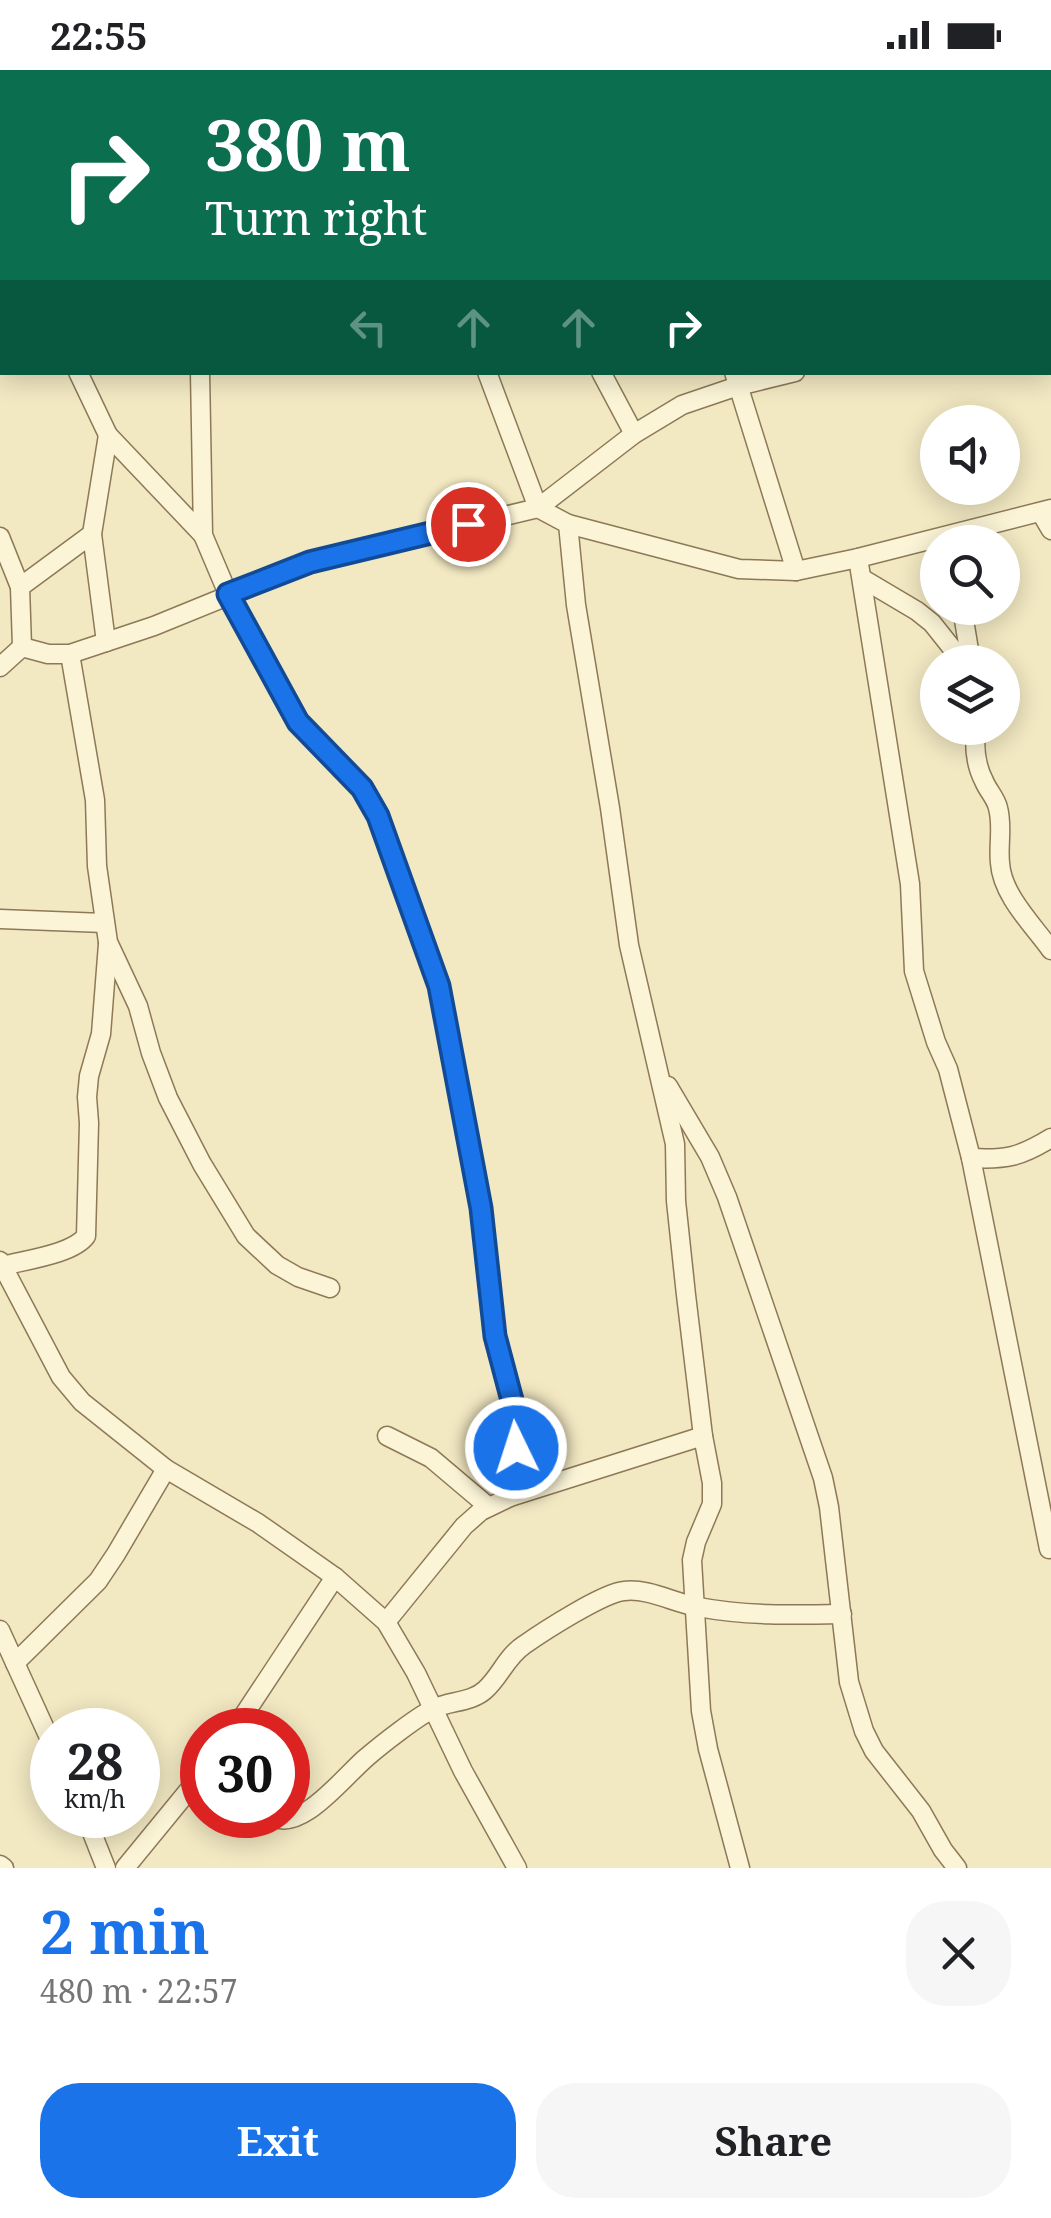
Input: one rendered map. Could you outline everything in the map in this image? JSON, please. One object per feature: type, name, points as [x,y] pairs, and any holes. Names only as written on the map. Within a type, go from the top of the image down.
[{"type":"street","points":[[79,375],[108,435],[203,535],[228,594],[298,722],[362,788],[378,816],[439,986],[481,1208],[495,1336],[515,1415],[516,1448],[510,1496]]},
{"type":"street","points":[[200,375],[203,535]]},
{"type":"street","points":[[488,375],[538,508],[568,524],[738,569],[796,571],[920,545]]},
{"type":"street","points":[[603,375],[634,434]]},
{"type":"street","points":[[22,647],[48,654],[70,654],[154,626],[310,562],[538,508],[634,434],[682,405],[736,379],[770,375]]},
{"type":"street","points":[[736,379],[796,571]]},
{"type":"street","points":[[106,642],[92,534],[108,435]]},
{"type":"street","points":[[997,525],[1046,511],[1051,530]]},
{"type":"street","points":[[568,524],[576,606],[629,945],[675,1144],[676,1201],[712,1504],[692,1560],[702,1711],[708,1749],[740,1868]]},
{"type":"street","points":[[20,587],[92,534]]},
{"type":"street","points":[[0,537],[20,587],[22,647],[0,667]]},
{"type":"street","points":[[858,558],[910,884],[914,971],[948,1069],[970,1158],[1050,1549]]},
{"type":"street","points":[[863,578],[932,622],[952,645]]},
{"type":"street","points":[[70,654],[95,800],[97,866],[106,932],[102,1034],[88,1076],[86,1236],[70,1248],[1,1263],[60,1377],[82,1402],[166,1469],[258,1522],[335,1578],[386,1622],[517,1868]]},
{"type":"street","points":[[975,745],[978,768],[1000,813],[1003,880],[1051,950]]},
{"type":"street","points":[[0,919],[106,932]]},
{"type":"street","points":[[106,932],[138,1006],[150,1054],[168,1098],[246,1236],[298,1278],[330,1288]]},
{"type":"street","points":[[660,1073],[718,1174],[823,1478],[850,1682],[864,1732],[958,1868]]},
{"type":"street","points":[[970,1158],[1015,1157],[1051,1138]]},
{"type":"street","points":[[387,1436],[432,1458],[489,1507]]},
{"type":"street","points":[[386,1622],[464,1526],[489,1507],[510,1496],[703,1436]]},
{"type":"street","points":[[16,1663],[98,1580],[166,1469]]},
{"type":"street","points":[[249,1708],[335,1578]]},
{"type":"street","points":[[310,1809],[369,1754],[432,1709],[475,1697],[520,1647],[609,1594],[645,1592],[695,1607],[763,1615],[842,1614]]},
{"type":"street","points":[[0,1630],[36,1708]]},
{"type":"street","points":[[125,1868],[180,1801]]},
{"type":"street","points":[[94,1838],[106,1868]]},
{"type":"route","points":[[468,524],[310,562],[228,594],[298,722],[362,788],[378,816],[439,986],[481,1208],[495,1336],[513,1404],[516,1448]]}]
